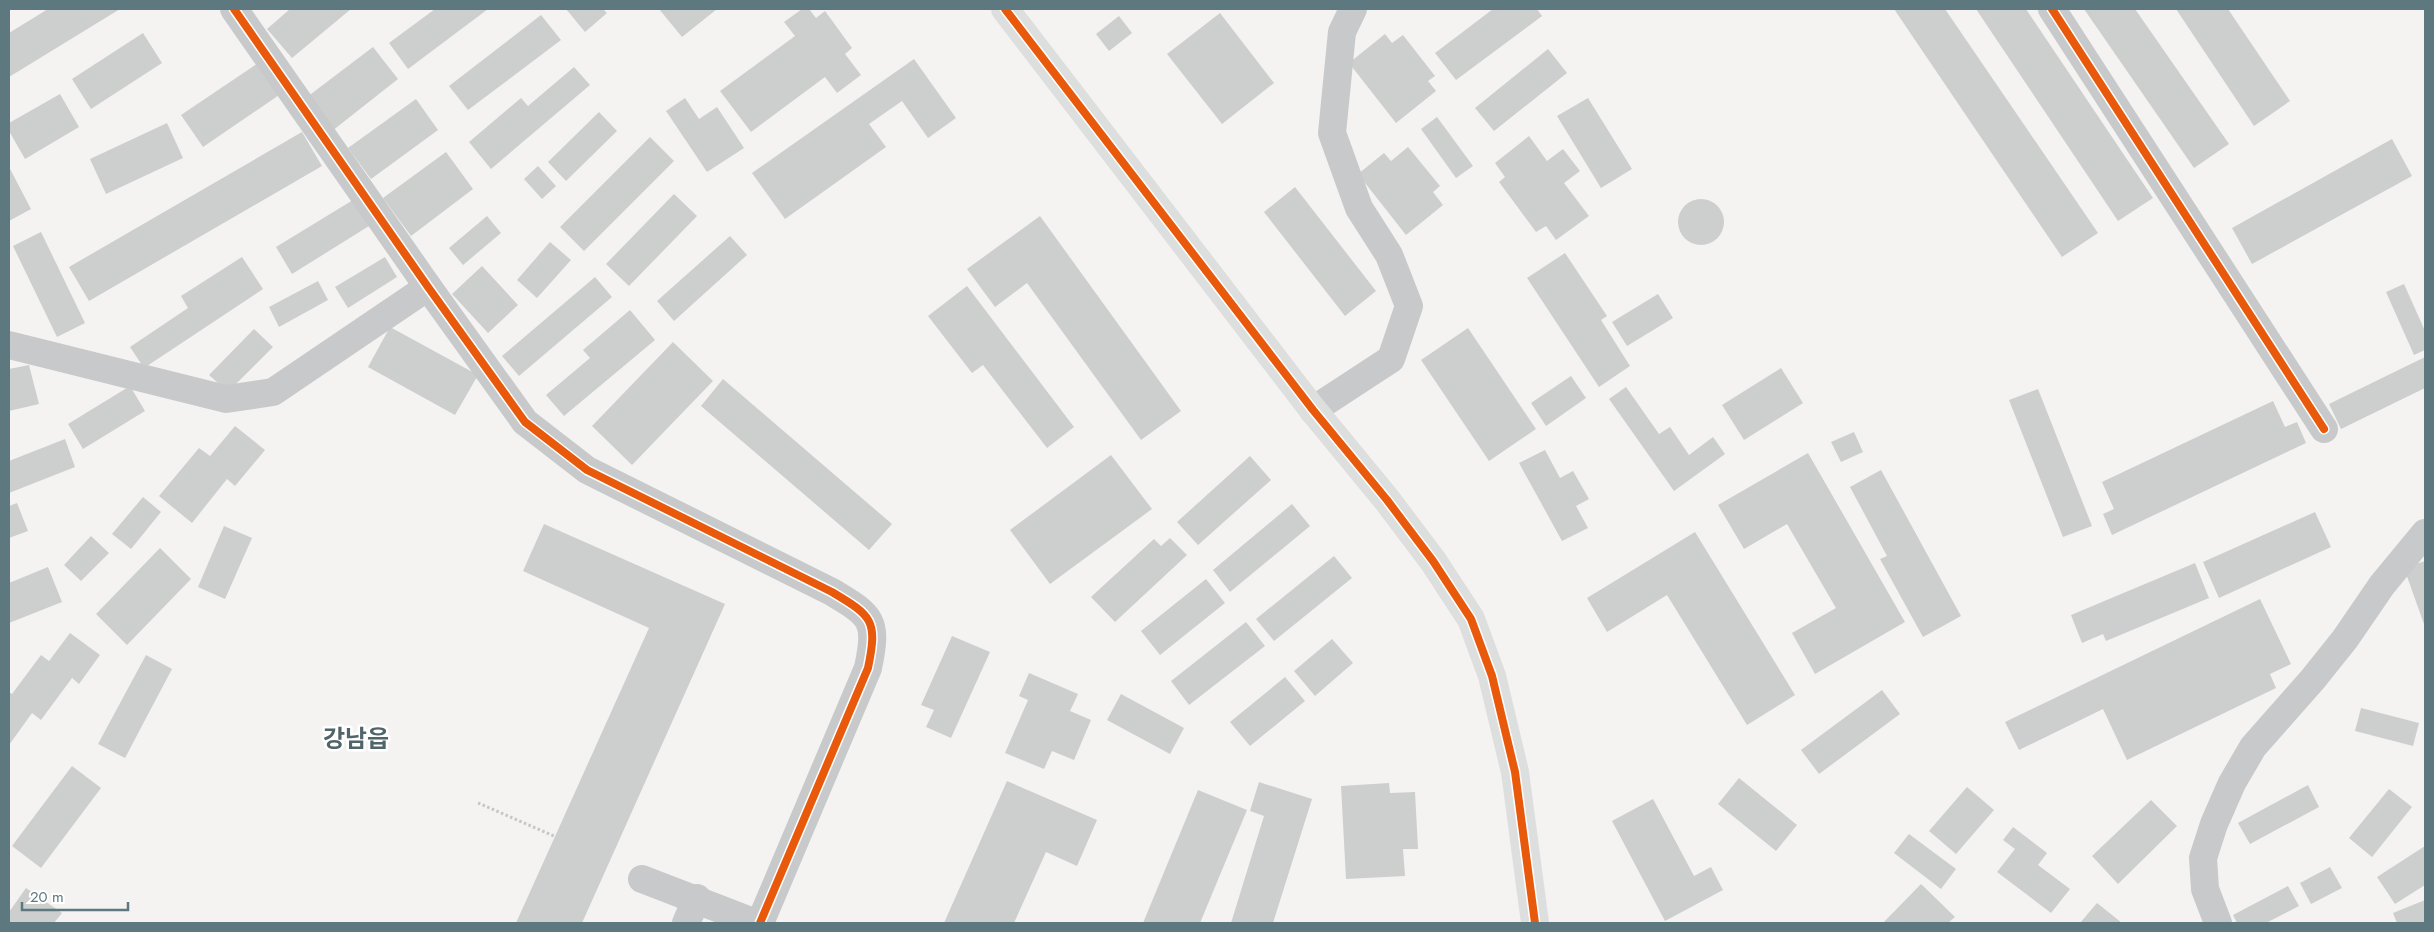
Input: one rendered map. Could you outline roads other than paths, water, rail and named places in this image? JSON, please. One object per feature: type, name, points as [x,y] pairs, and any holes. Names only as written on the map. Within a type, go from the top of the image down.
[{"type":"street","points":[[234,9],[428,287],[526,422],[587,470],[832,592],[860,609],[871,622],[874,641],[868,668],[760,923]]},
{"type":"street","points":[[1005,9],[1313,410],[1422,545],[1471,619],[1492,676],[1515,772],[1536,923]]},
{"type":"street","points":[[1313,410],[1391,359],[1409,306],[1388,255],[1359,208],[1332,133],[1342,32],[1353,9]]},
{"type":"street","points":[[2052,9],[2324,429]]},
{"type":"street","points":[[9,345],[226,399],[273,392],[428,287]]},
{"type":"street","points":[[2218,923],[2205,889],[2203,858],[2214,824],[2232,783],[2253,747],[2313,679],[2345,639],[2382,585],[2425,533]]},
{"type":"street","points":[[642,878],[697,898],[756,923]]},
{"type":"street","points":[[686,923],[697,898]]},
{"type":"district","name":"강남읍","points":[[356,739]]}]
